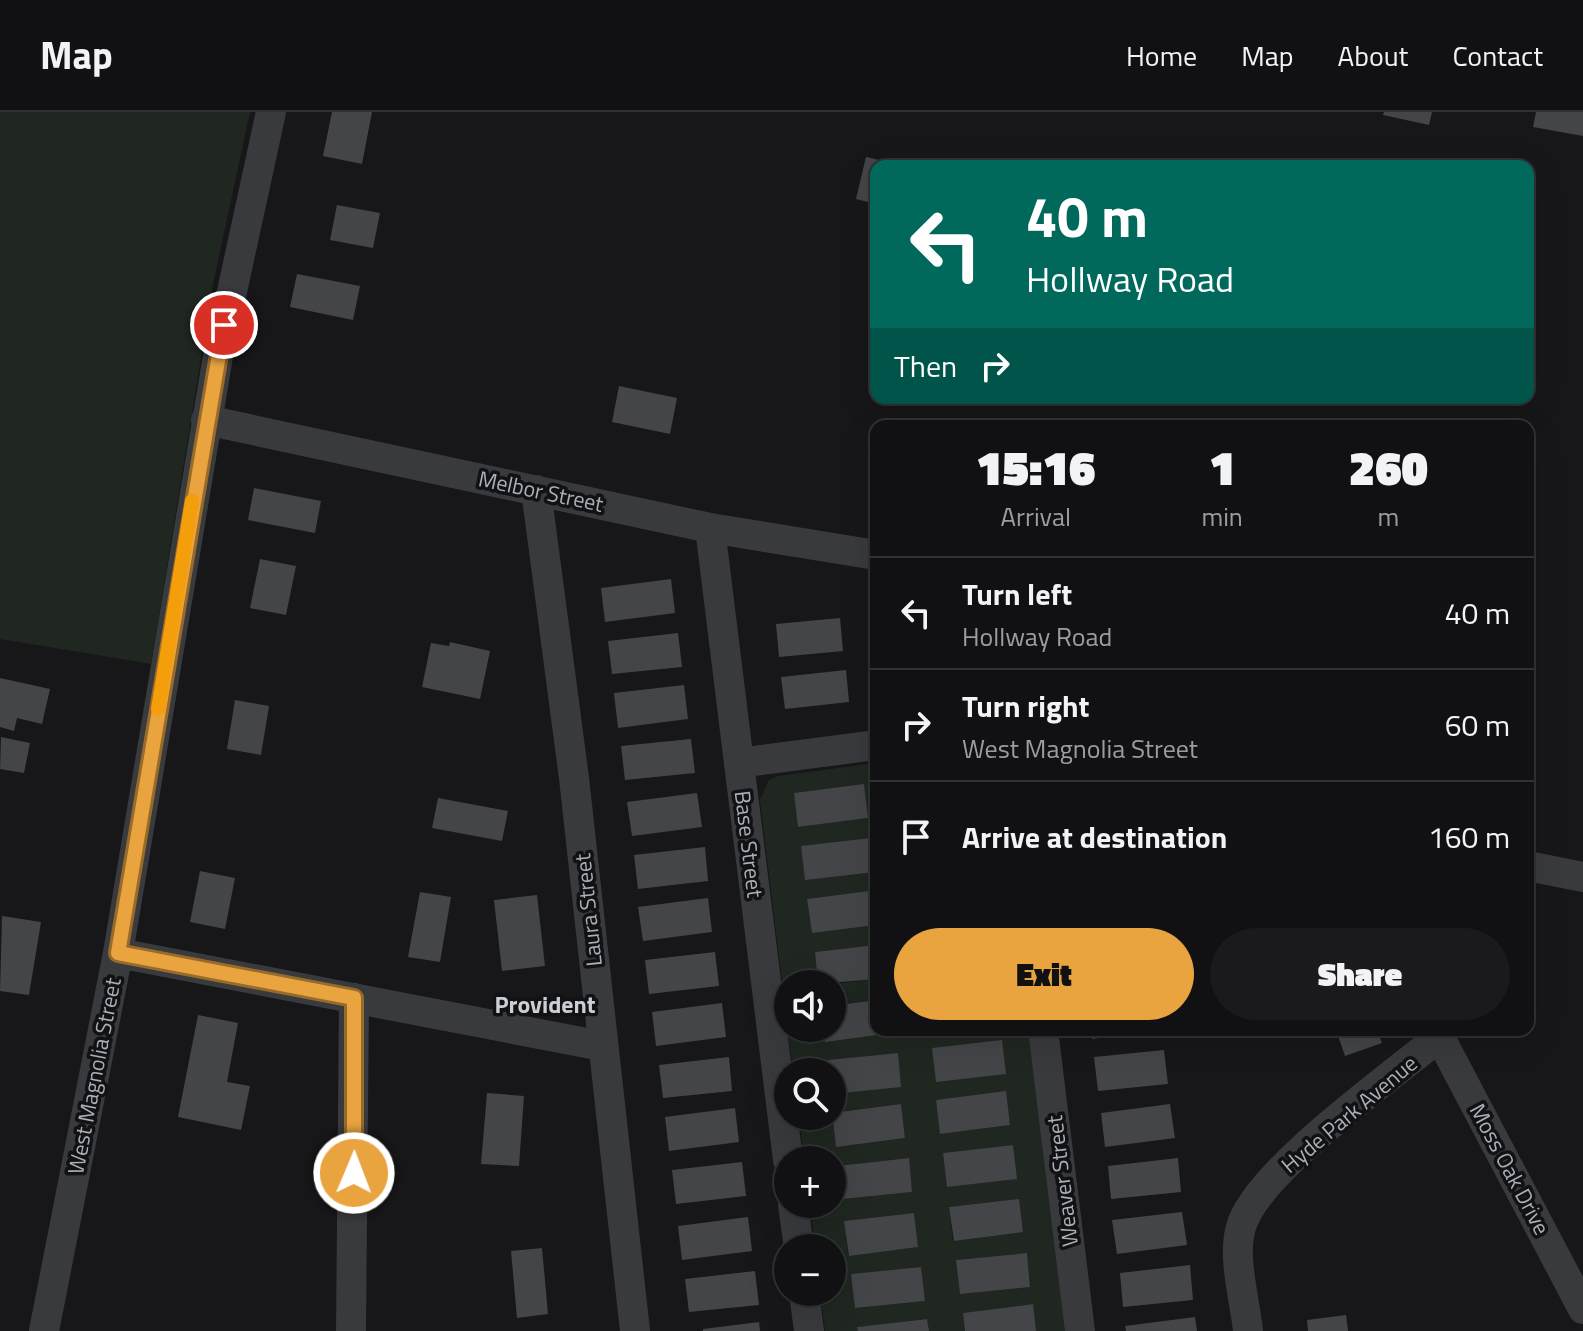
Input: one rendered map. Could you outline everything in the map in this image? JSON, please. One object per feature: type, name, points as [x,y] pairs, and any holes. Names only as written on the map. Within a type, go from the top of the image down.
[{"type":"street","name":"West Magnolia Street","points":[[44,1331],[118,953],[206,420],[271,112]]},
{"type":"street","name":"Melbor Street","points":[[206,420],[710,528],[870,554]]},
{"type":"street","name":"Laura Street","points":[[536,490],[574,778],[635,1331]]},
{"type":"street","name":"Base Street","points":[[710,528],[786,1146]]},
{"type":"street","points":[[739,763],[870,746]]},
{"type":"street","points":[[1534,867],[1583,877]]},
{"type":"street","points":[[118,953],[602,1046]]},
{"type":"street","points":[[351,1331],[354,998]]},
{"type":"street","name":"Weaver Street","points":[[1044,1036],[1080,1331]]},
{"type":"street","name":"Hyde Park Avenue","points":[[1248,1331],[1238,1247],[1241,1226],[1251,1207],[1283,1167],[1435,1036]]},
{"type":"street","name":"Moss Oak Drive","points":[[1440,1036],[1583,1309]]},
{"type":"street","points":[[806,1306],[809,1331]]},
{"type":"shaded area","points":[[0,112],[250,112],[213,284],[151,664],[0,639]]},
{"type":"shaded area","points":[[870,764],[870,839],[801,847],[805,879],[870,872],[870,891],[807,899],[812,933],[870,926],[870,946],[815,952],[817,970],[781,970],[760,800],[769,780],[778,776]],"holes":[[[863,785],[868,818],[799,827],[794,793]]]},
{"type":"shaded area","points":[[870,980],[870,1001],[846,1004],[846,982]]},
{"type":"shaded area","points":[[870,1034],[1029,1036],[1065,1331],[1036,1331],[1032,1304],[963,1313],[965,1331],[929,1331],[926,1319],[858,1327],[858,1331],[825,1331],[822,1306],[846,1306],[846,1234],[813,1234],[812,1218],[846,1218],[846,1199],[912,1192],[908,1158],[846,1165],[844,1146],[905,1138],[901,1104],[846,1111],[846,1085],[898,1053],[846,1058],[791,1058],[789,1042],[846,1042],[846,1038]],"holes":[[[1005,1092],[1010,1125],[941,1134],[936,1100]],[[1013,1145],[1016,1179],[947,1187],[943,1153]],[[1019,1199],[1023,1232],[953,1241],[949,1207]],[[914,1213],[918,1247],[848,1255],[845,1221]],[[1027,1253],[1030,1287],[960,1294],[957,1260]],[[921,1267],[925,1301],[855,1308],[852,1274]]]},
{"type":"shaded area","points":[[801,1130],[834,1130],[836,1146],[802,1146]]},
{"type":"building","points":[[332,112],[372,112],[362,164],[323,156]]},
{"type":"building","points":[[1384,112],[1432,112],[1429,125],[1383,115]]},
{"type":"building","points":[[1536,112],[1583,112],[1583,136],[1533,127]]},
{"type":"building","points":[[866,157],[880,160],[870,160],[870,202],[856,199]]},
{"type":"building","points":[[337,205],[380,213],[373,248],[330,240]]},
{"type":"building","points":[[297,274],[360,286],[353,320],[290,307]]},
{"type":"building","points":[[619,386],[677,398],[670,434],[612,422]]},
{"type":"building","points":[[254,488],[321,501],[315,533],[248,520]]},
{"type":"building","points":[[260,559],[296,566],[286,615],[250,608]]},
{"type":"building","points":[[671,579],[675,613],[605,622],[601,588]]},
{"type":"building","points":[[840,618],[843,651],[779,657],[776,624]]},
{"type":"building","points":[[678,633],[682,667],[612,674],[608,641]]},
{"type":"building","points":[[450,642],[490,651],[480,699],[422,687],[431,643],[449,646]]},
{"type":"building","points":[[846,670],[849,702],[785,709],[781,677]]},
{"type":"building","points":[[0,678],[50,689],[42,724],[17,718],[14,731],[0,727]]},
{"type":"building","points":[[684,685],[688,719],[618,728],[614,693]]},
{"type":"building","points":[[235,700],[269,706],[261,755],[227,749]]},
{"type":"building","points":[[1,737],[30,743],[24,773],[0,769]]},
{"type":"building","points":[[691,739],[695,773],[625,780],[621,746]]},
{"type":"building","points":[[864,784],[868,818],[798,827],[794,793]]},
{"type":"building","points":[[697,793],[702,827],[632,836],[627,802]]},
{"type":"building","points":[[438,798],[508,811],[502,841],[432,828]]},
{"type":"building","points":[[870,838],[870,873],[805,880],[801,846]]},
{"type":"building","points":[[705,847],[708,881],[638,889],[634,855]]},
{"type":"building","points":[[200,871],[235,878],[225,929],[190,922]]},
{"type":"building","points":[[870,891],[870,926],[812,933],[807,899]]},
{"type":"building","points":[[420,892],[451,897],[440,962],[408,957]]},
{"type":"building","points":[[537,895],[545,966],[502,971],[494,900]]},
{"type":"building","points":[[708,898],[712,932],[643,941],[638,907]]},
{"type":"building","points":[[2,916],[41,922],[29,995],[0,991]]},
{"type":"building","points":[[870,946],[870,980],[846,982],[846,970],[817,970],[815,952]]},
{"type":"building","points":[[715,952],[719,986],[649,994],[645,960]]},
{"type":"building","points":[[870,1001],[870,1036],[846,1039],[846,1004]]},
{"type":"building","points":[[722,1003],[726,1037],[656,1046],[652,1012]]},
{"type":"building","points":[[198,1015],[238,1023],[227,1082],[250,1086],[241,1130],[178,1117]]},
{"type":"building","points":[[1338,1036],[1379,1036],[1382,1043],[1345,1056]]},
{"type":"building","points":[[1002,1040],[1006,1074],[936,1082],[932,1048]]},
{"type":"building","points":[[1164,1050],[1168,1084],[1098,1091],[1094,1057]]},
{"type":"building","points":[[898,1053],[901,1087],[846,1093],[846,1058]]},
{"type":"building","points":[[729,1057],[732,1091],[663,1098],[659,1065]]},
{"type":"building","points":[[1006,1091],[1010,1125],[940,1134],[936,1100]]},
{"type":"building","points":[[487,1093],[524,1096],[519,1166],[481,1164]]},
{"type":"building","points":[[901,1104],[905,1138],[836,1146],[834,1130],[846,1130],[846,1111]]},
{"type":"building","points":[[1170,1104],[1175,1138],[1105,1147],[1101,1113]]},
{"type":"building","points":[[735,1108],[739,1142],[669,1151],[665,1117]]},
{"type":"building","points":[[1013,1145],[1017,1179],[947,1187],[943,1153]]},
{"type":"building","points":[[909,1158],[912,1192],[846,1199],[846,1165]]},
{"type":"building","points":[[1178,1158],[1181,1192],[1111,1199],[1108,1166]]},
{"type":"building","points":[[742,1162],[746,1196],[676,1204],[672,1170]]},
{"type":"building","points":[[1019,1199],[1023,1232],[954,1241],[949,1207]]},
{"type":"building","points":[[1182,1212],[1187,1245],[1117,1254],[1112,1220]]},
{"type":"building","points":[[914,1213],[918,1247],[849,1256],[844,1221]]},
{"type":"building","points":[[748,1217],[752,1251],[682,1260],[678,1226]]},
{"type":"building","points":[[542,1248],[548,1314],[517,1318],[511,1251]]},
{"type":"building","points":[[1027,1253],[1030,1287],[960,1294],[956,1260]]},
{"type":"building","points":[[1190,1265],[1193,1300],[1123,1307],[1120,1273]]},
{"type":"building","points":[[921,1267],[925,1301],[855,1308],[851,1274]]},
{"type":"building","points":[[755,1271],[759,1305],[689,1312],[685,1279]]},
{"type":"building","points":[[1033,1304],[1036,1331],[965,1331],[963,1313]]},
{"type":"building","points":[[1346,1315],[1348,1331],[1308,1331],[1307,1320]]},
{"type":"building","points":[[1195,1317],[1197,1331],[1126,1331],[1125,1326]]},
{"type":"building","points":[[927,1319],[929,1331],[858,1331],[857,1327]]},
{"type":"building","points":[[759,1322],[760,1331],[703,1331],[703,1329]]},
{"type":"slow traffic","points":[[158,709],[192,501]]},
{"type":"district","name":"Provident","points":[[545,1005]]},
{"type":"route","points":[[224,325],[118,953],[354,998],[354,1173]]}]
